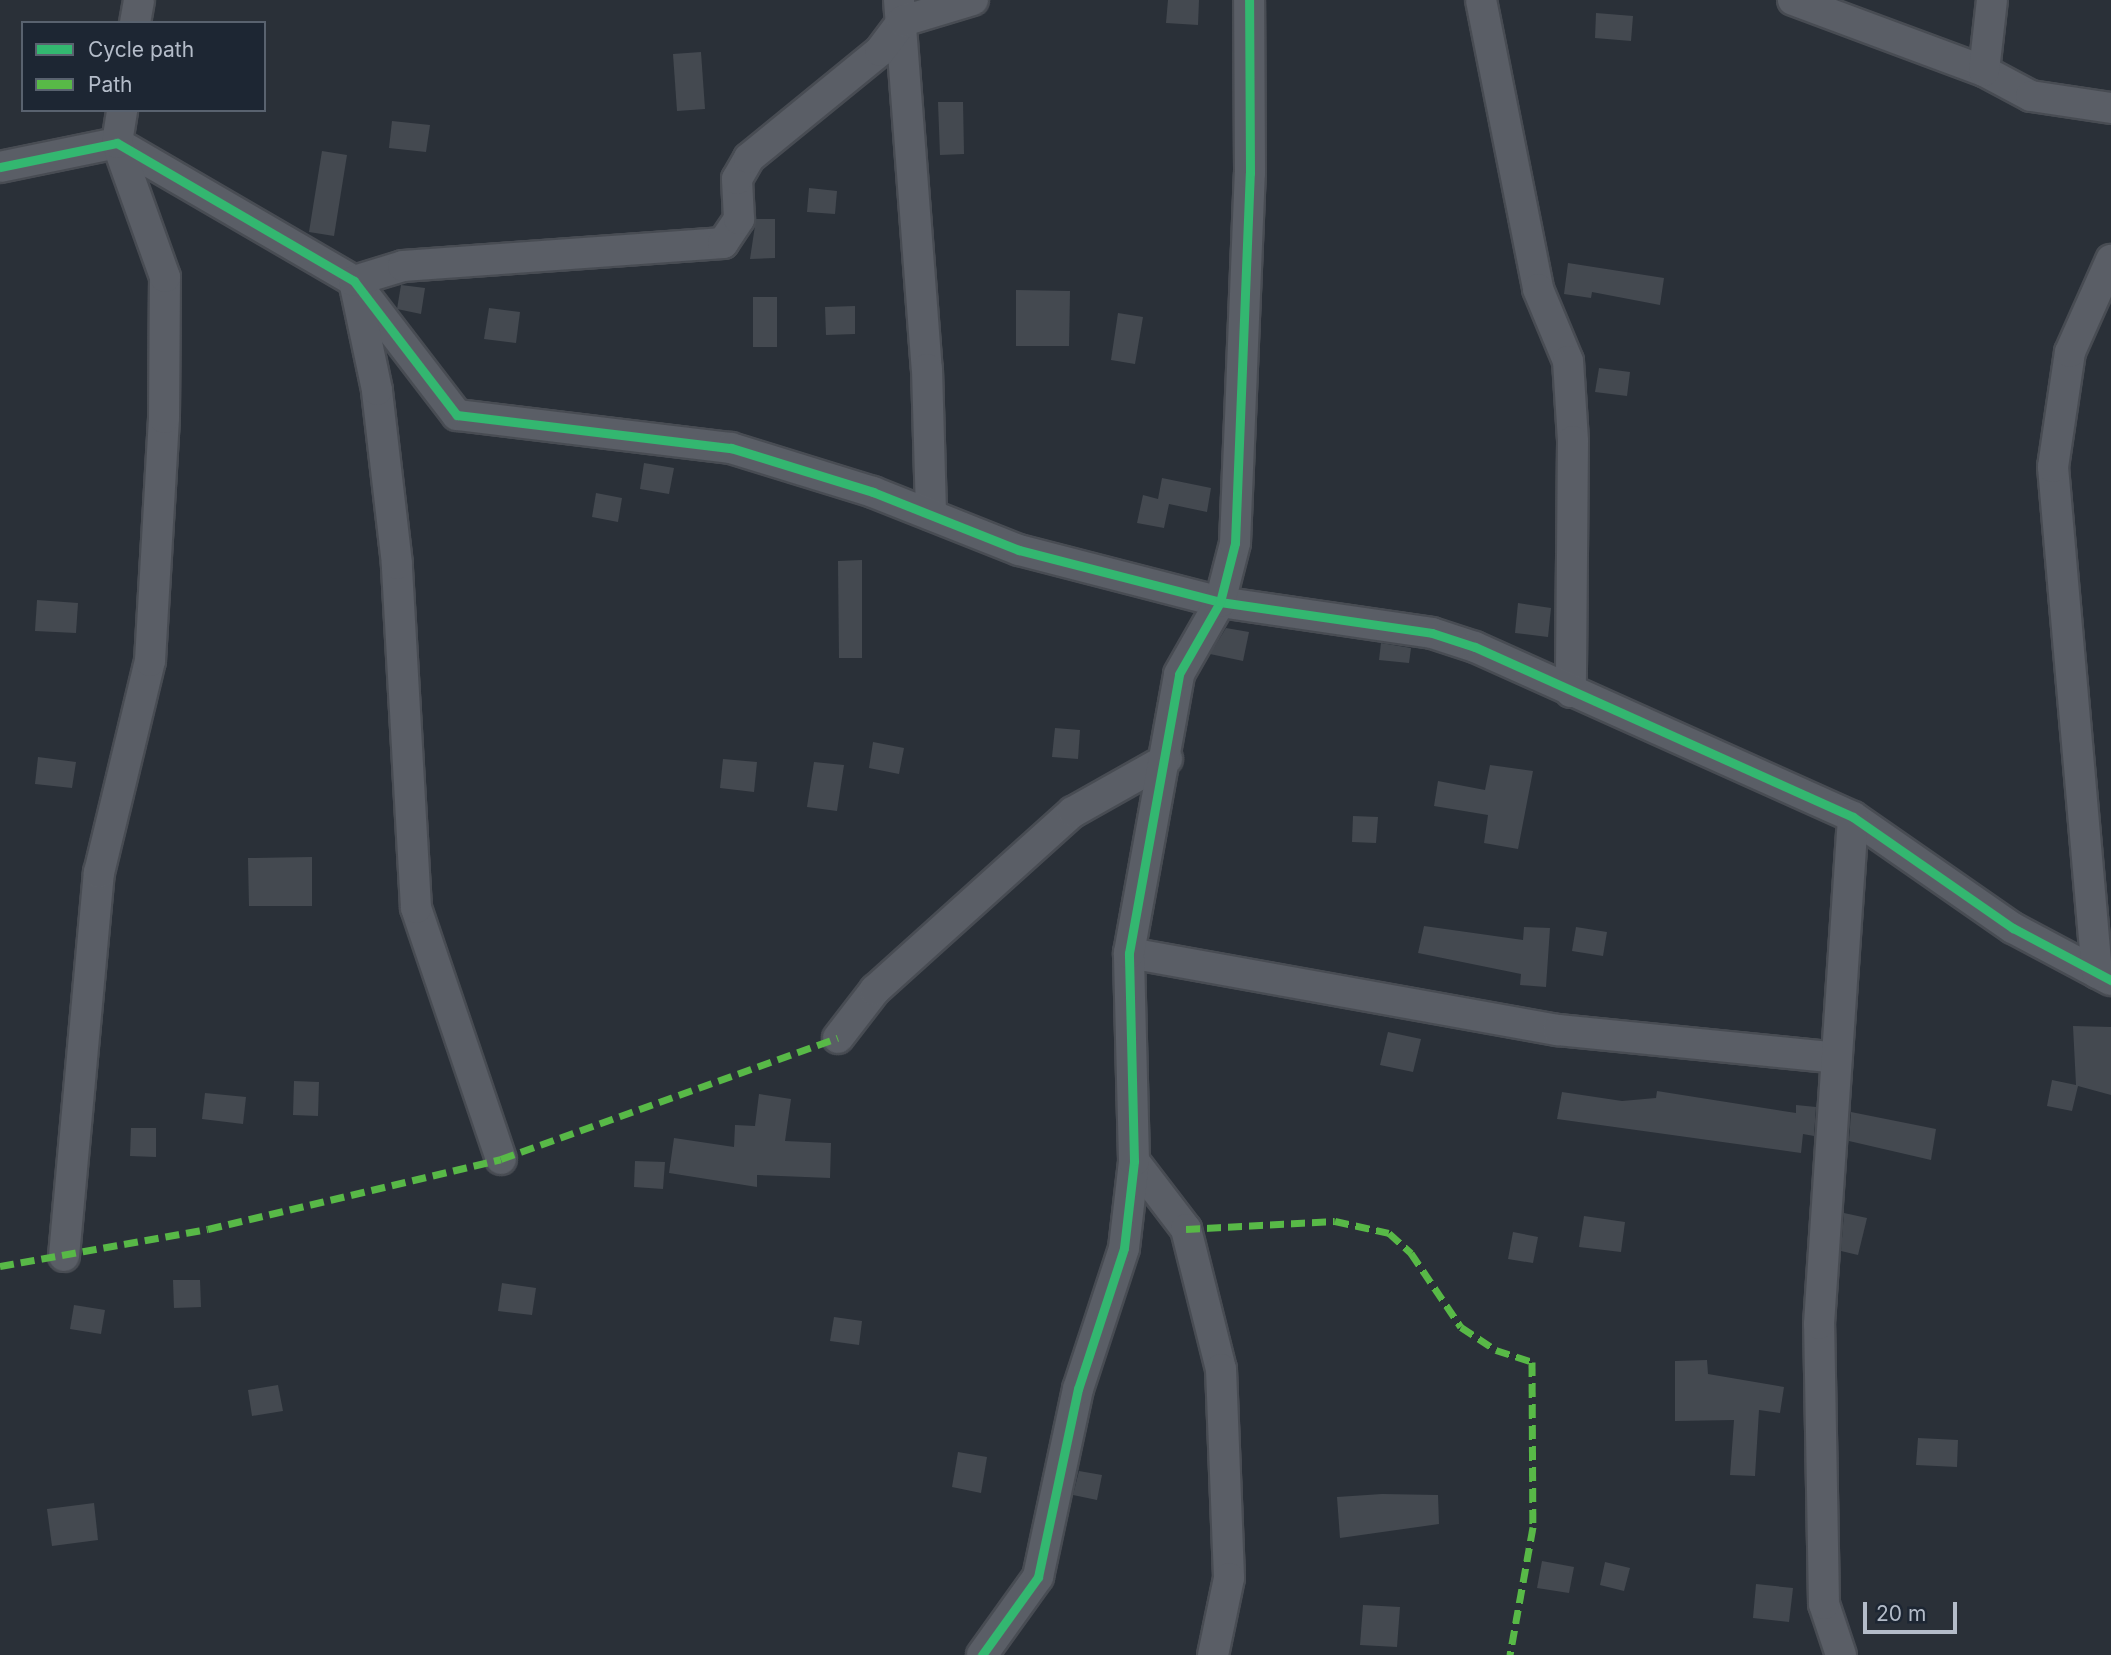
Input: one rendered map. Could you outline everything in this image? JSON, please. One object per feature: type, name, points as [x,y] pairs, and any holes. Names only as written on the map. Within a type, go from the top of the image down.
[{"type":"street","points":[[135,21],[139,0]]},
{"type":"street","points":[[901,10],[973,0]]},
{"type":"street","points":[[982,1655],[1038,1577],[1078,1389],[1124,1248],[1134,1161],[1129,953],[1167,759],[1179,674],[1220,602],[1235,543],[1243,437],[1249,0]]},
{"type":"street","points":[[1481,0],[1538,289],[1568,361],[1573,441],[1570,692]]},
{"type":"street","points":[[1793,0],[1984,71],[2031,96],[2111,108]]},
{"type":"street","points":[[1984,71],[1992,0]]},
{"type":"street","points":[[354,281],[403,266],[723,243],[739,219],[737,179],[749,158],[880,51],[901,10]]},
{"type":"street","points":[[901,10],[931,515]]},
{"type":"street","points":[[64,1256],[99,873],[149,661],[164,418],[165,277],[117,143],[122,112]]},
{"type":"street","points":[[0,167],[117,143],[354,281],[457,415],[731,448],[931,515],[1019,550],[1220,602],[1432,633],[1853,817],[2013,928],[2104,977]]},
{"type":"street","points":[[2104,977],[2053,467],[2070,352],[2111,260]]},
{"type":"street","points":[[354,281],[377,390],[397,564],[416,908],[501,1159]]},
{"type":"street","points":[[838,1038],[875,990],[1073,812],[1167,759]]},
{"type":"street","points":[[1841,1655],[1824,1604],[1819,1324],[1853,817]]},
{"type":"street","points":[[1129,953],[1558,1030],[1837,1058]]},
{"type":"street","points":[[1134,1161],[1185,1229],[1221,1369],[1229,1578],[1213,1655]]},
{"type":"building","points":[[1168,0],[1199,0],[1198,25],[1166,23]]},
{"type":"building","points":[[1596,13],[1633,16],[1631,41],[1595,38]]},
{"type":"building","points":[[701,52],[705,109],[677,111],[673,54]]},
{"type":"building","points":[[938,102],[963,102],[964,154],[940,155]]},
{"type":"building","points":[[392,121],[430,125],[426,152],[389,148]]},
{"type":"building","points":[[322,151],[347,155],[334,236],[309,232]]},
{"type":"building","points":[[809,188],[837,191],[835,214],[807,212]]},
{"type":"building","points":[[756,219],[775,219],[775,258],[750,259]]},
{"type":"building","points":[[1568,263],[1664,278],[1660,305],[1592,292],[1591,298],[1564,294]]},
{"type":"building","points":[[401,285],[425,288],[421,314],[397,309]]},
{"type":"building","points":[[1016,290],[1070,291],[1069,346],[1016,346]]},
{"type":"building","points":[[753,297],[777,297],[777,347],[753,347]]},
{"type":"building","points":[[855,306],[855,334],[826,335],[825,307]]},
{"type":"building","points":[[489,308],[520,312],[516,343],[484,339]]},
{"type":"building","points":[[1118,313],[1143,317],[1135,364],[1111,360]]},
{"type":"building","points":[[1599,368],[1630,372],[1627,396],[1595,392]]},
{"type":"building","points":[[644,463],[674,468],[669,494],[640,489]]},
{"type":"building","points":[[1162,478],[1211,488],[1207,512],[1169,504],[1164,528],[1137,523],[1143,495],[1158,499]]},
{"type":"building","points":[[596,493],[622,498],[618,522],[592,517]]},
{"type":"building","points":[[862,560],[862,658],[839,658],[838,561]]},
{"type":"building","points":[[37,600],[78,603],[76,633],[35,631]]},
{"type":"building","points":[[1518,603],[1551,608],[1548,637],[1515,633]]},
{"type":"building","points":[[1226,628],[1249,632],[1243,661],[1210,654]]},
{"type":"building","points":[[1381,643],[1411,648],[1409,663],[1379,660]]},
{"type":"building","points":[[1055,728],[1080,730],[1078,759],[1052,757]]},
{"type":"building","points":[[873,742],[904,748],[899,774],[869,768]]},
{"type":"building","points":[[38,757],[76,762],[72,788],[35,784]]},
{"type":"building","points":[[723,759],[757,762],[754,792],[720,788]]},
{"type":"building","points":[[814,762],[844,765],[837,811],[807,807]]},
{"type":"building","points":[[1490,765],[1533,771],[1518,849],[1484,843],[1488,815],[1434,806],[1438,781],[1485,790]]},
{"type":"building","points":[[1353,816],[1378,817],[1376,843],[1352,842]]},
{"type":"building","points":[[312,857],[312,906],[249,906],[248,858]]},
{"type":"building","points":[[1424,926],[1523,940],[1524,927],[1550,928],[1546,987],[1520,985],[1521,974],[1418,953]]},
{"type":"building","points":[[1576,927],[1607,932],[1603,956],[1572,951]]},
{"type":"building","points":[[2073,1026],[2111,1027],[2111,1095],[2078,1086],[2072,1111],[2047,1106],[2052,1080],[2076,1085]]},
{"type":"building","points":[[1388,1032],[1421,1039],[1413,1072],[1380,1065]]},
{"type":"building","points":[[294,1081],[319,1082],[318,1116],[293,1115]]},
{"type":"building","points":[[1657,1091],[1796,1113],[1796,1105],[1816,1107],[1814,1136],[1803,1134],[1801,1153],[1557,1119],[1562,1092],[1622,1101],[1656,1098]]},
{"type":"building","points":[[205,1093],[246,1097],[243,1124],[202,1119]]},
{"type":"building","points":[[759,1094],[791,1099],[785,1141],[831,1143],[830,1178],[757,1175],[757,1187],[669,1173],[674,1138],[734,1147],[735,1125],[755,1126]]},
{"type":"building","points":[[1851,1112],[1936,1129],[1931,1160],[1849,1141]]},
{"type":"building","points":[[131,1128],[156,1128],[156,1157],[130,1156]]},
{"type":"building","points":[[635,1161],[665,1162],[663,1189],[634,1187]]},
{"type":"building","points":[[1844,1213],[1867,1218],[1858,1255],[1841,1251]]},
{"type":"building","points":[[1584,1216],[1625,1222],[1621,1252],[1579,1247]]},
{"type":"building","points":[[1513,1232],[1538,1237],[1533,1263],[1508,1259]]},
{"type":"building","points":[[173,1280],[200,1280],[201,1307],[174,1308]]},
{"type":"building","points":[[502,1283],[536,1288],[532,1315],[498,1311]]},
{"type":"building","points":[[74,1305],[105,1310],[101,1334],[70,1329]]},
{"type":"building","points":[[834,1317],[862,1321],[859,1345],[830,1341]]},
{"type":"building","points":[[1707,1360],[1708,1374],[1784,1387],[1780,1413],[1759,1410],[1755,1476],[1730,1475],[1734,1420],[1675,1421],[1675,1361]]},
{"type":"building","points":[[278,1385],[283,1411],[252,1416],[248,1390]]},
{"type":"building","points":[[1918,1438],[1958,1440],[1957,1467],[1916,1465]]},
{"type":"building","points":[[958,1452],[987,1457],[981,1493],[952,1487]]},
{"type":"building","points":[[1079,1471],[1102,1475],[1097,1500],[1073,1495]]},
{"type":"building","points":[[1382,1494],[1438,1495],[1439,1524],[1340,1538],[1337,1497]]},
{"type":"building","points":[[94,1503],[98,1540],[52,1546],[47,1509]]},
{"type":"building","points":[[1542,1561],[1574,1567],[1569,1593],[1537,1588]]},
{"type":"building","points":[[1605,1562],[1630,1568],[1624,1591],[1600,1585]]},
{"type":"building","points":[[1756,1584],[1793,1588],[1789,1622],[1753,1618]]},
{"type":"building","points":[[1363,1605],[1400,1607],[1397,1647],[1360,1645]]},
{"type":"marked path","points":[[0,1266],[208,1229],[501,1159],[838,1038]]},
{"type":"marked path","points":[[1186,1229],[1335,1221],[1389,1233],[1411,1253],[1461,1327],[1496,1350],[1532,1362],[1533,1527],[1510,1655]]},
{"type":"cycle path","points":[[982,1655],[1038,1577],[1078,1389],[1124,1248],[1134,1161],[1129,953],[1179,674],[1220,602],[1235,543],[1250,173],[1249,0]]},
{"type":"cycle path","points":[[0,167],[117,143],[354,281],[457,415],[731,448],[873,492],[1019,550],[1220,602],[1432,633],[1475,647],[1853,817],[2013,928],[2111,980]]}]
